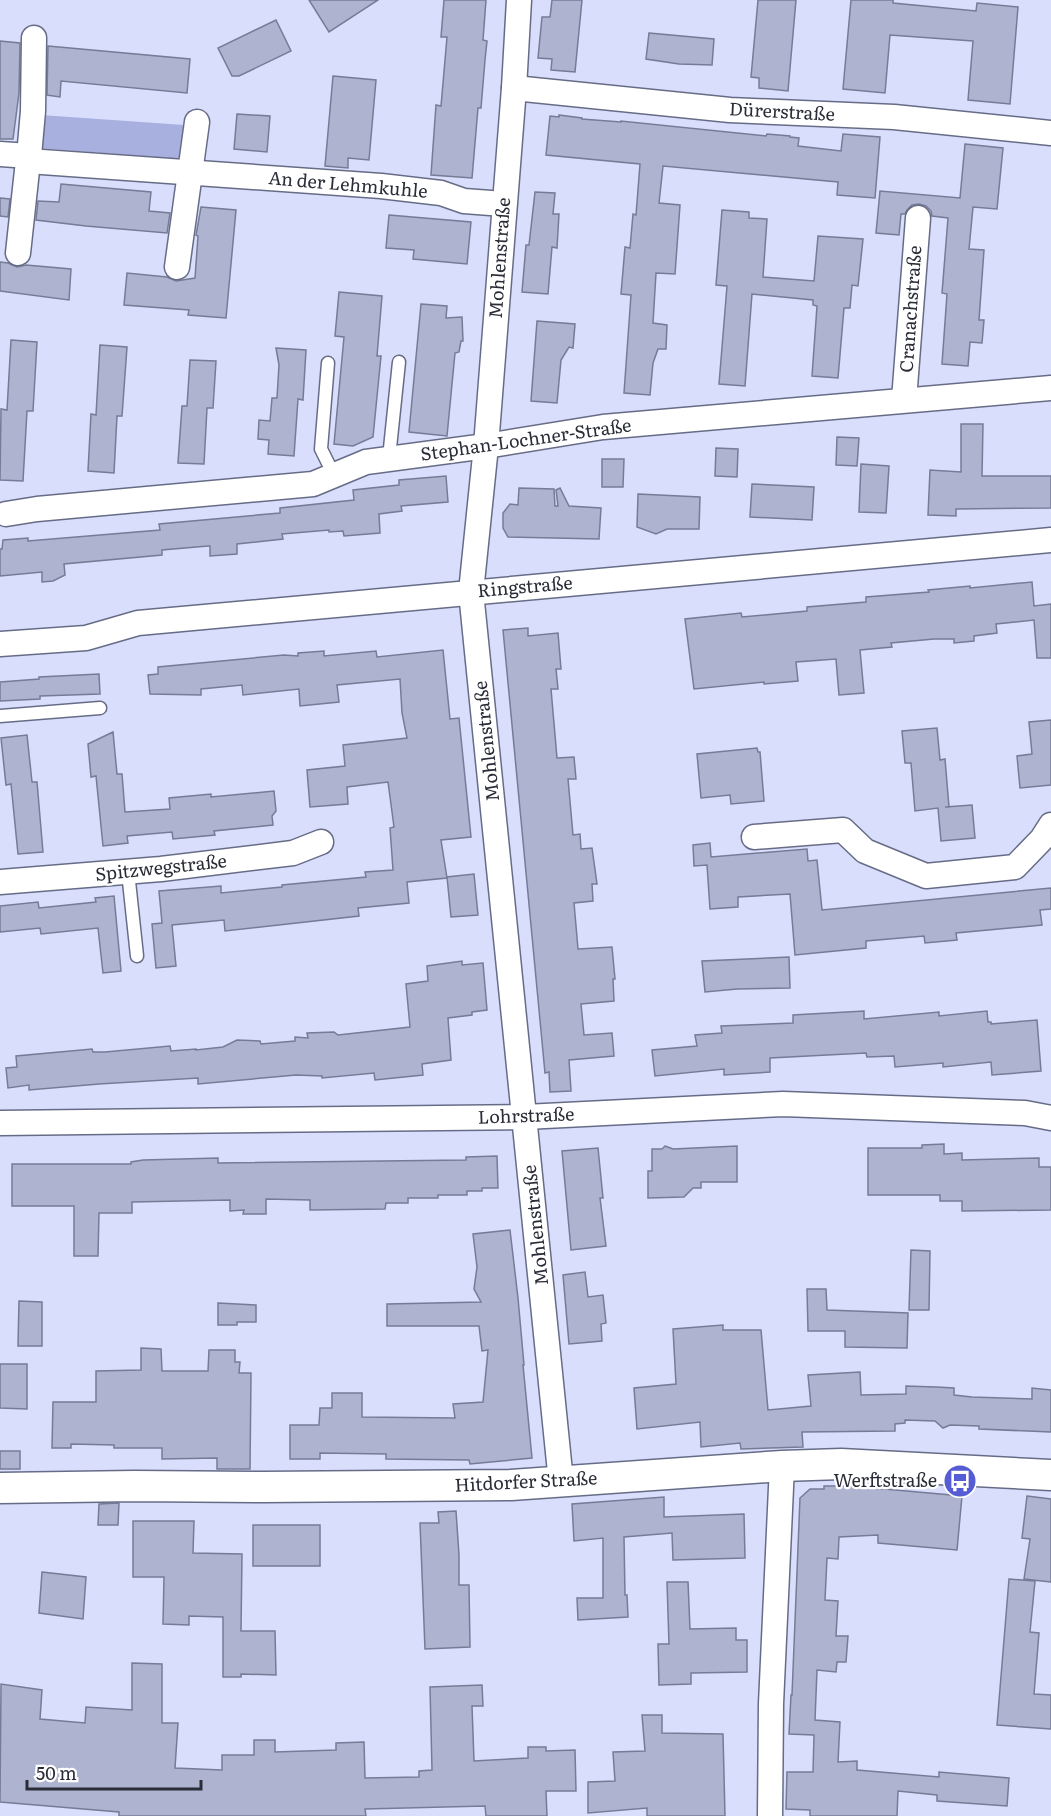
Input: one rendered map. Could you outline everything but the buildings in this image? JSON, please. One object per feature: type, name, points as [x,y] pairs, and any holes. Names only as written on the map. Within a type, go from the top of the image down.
[{"type":"street","name":"Mohlenstraße","points":[[519,0],[486,446],[471,592],[561,1482]]},
{"type":"street","points":[[18,253],[33,111],[34,38]]},
{"type":"street","name":"Dürerstraße","points":[[514,88],[730,110],[894,117],[1051,133]]},
{"type":"street","points":[[177,267],[197,122]]},
{"type":"street","name":"An der Lehmkuhle","points":[[0,154],[29,159],[381,186],[441,193],[464,201],[504,204]]},
{"type":"street","name":"Cranachstraße","points":[[904,400],[918,218]]},
{"type":"street","name":"Stephan-Lochner-Straße","points":[[6,514],[37,509],[313,484],[366,462],[603,427],[1051,388]]},
{"type":"street","name":"Ringstraße","points":[[0,644],[86,638],[138,623],[1051,540]]},
{"type":"street","points":[[754,837],[843,830],[865,851],[926,876],[1015,867],[1048,834]]},
{"type":"street","name":"Spitzwegstraße","points":[[0,882],[128,872],[293,853],[321,842]]},
{"type":"street","name":"Lohrstraße","points":[[0,1123],[525,1117],[783,1104],[1025,1113],[1051,1118]]},
{"type":"street","name":"Hitdorfer Straße","points":[[0,1488],[511,1485],[841,1464],[1051,1475]]},
{"type":"street","points":[[770,1816],[771,1704],[782,1466]]},
{"type":"lane","points":[[392,459],[390,448],[399,362]]},
{"type":"lane","points":[[328,363],[321,449],[334,475]]},
{"type":"lane","points":[[0,716],[100,708]]},
{"type":"lane","points":[[128,872],[137,956]]},
{"type":"shaded area","points":[[41,115],[184,125],[182,159],[38,148]]},
{"type":"place","name":"Werftstraße","points":[[960,1481]]}]
